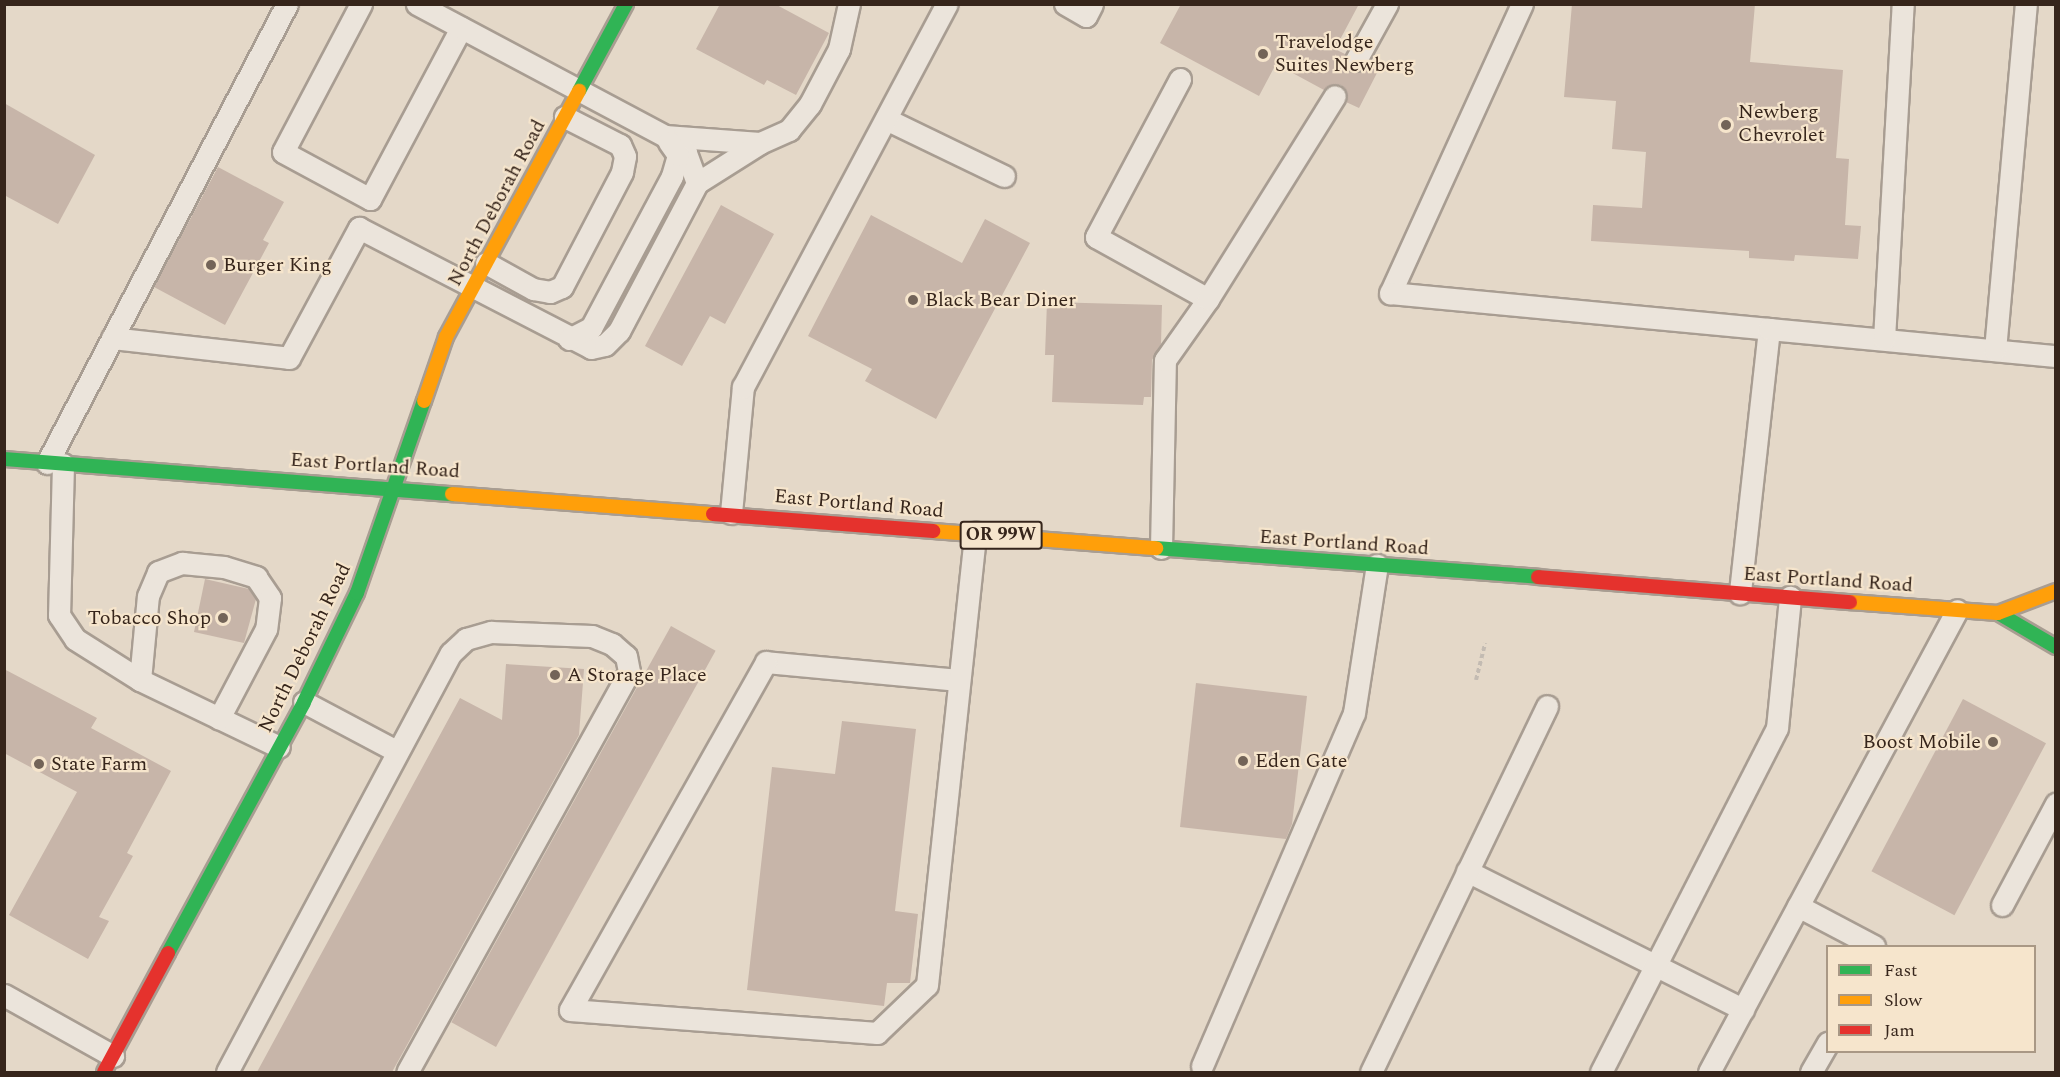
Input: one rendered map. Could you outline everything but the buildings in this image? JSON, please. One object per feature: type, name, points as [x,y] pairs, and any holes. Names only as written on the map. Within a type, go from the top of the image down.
[{"type":"main road","name":"North Deborah Road","points":[[109,1064],[304,702],[357,593],[446,337],[579,91],[619,7]]},
{"type":"main road","name":"East Portland Road","points":[[4,459],[731,513],[1998,613],[2055,591]]},
{"type":"main road","name":"East Portland Road","points":[[1998,613],[2055,647]]},
{"type":"lane","points":[[279,747],[140,680],[75,639],[59,615],[55,463],[112,338],[287,4]]},
{"type":"lane","points":[[361,4],[283,152],[370,199]]},
{"type":"lane","points":[[417,4],[665,136],[686,152],[697,183]]},
{"type":"lane","points":[[359,228],[569,339],[591,348],[605,345],[619,331],[697,183],[760,143],[789,130],[810,104],[838,49],[849,4]]},
{"type":"lane","points":[[731,513],[742,387],[947,4]]},
{"type":"lane","points":[[1065,4],[1086,16],[1092,4]]},
{"type":"lane","points":[[1356,60],[1387,4]]},
{"type":"lane","points":[[1522,4],[1390,293],[2055,356]]},
{"type":"lane","points":[[1884,339],[1903,4]]},
{"type":"lane","points":[[1995,350],[2026,4]]},
{"type":"lane","points":[[112,338],[289,358],[359,228],[370,199],[461,28]]},
{"type":"lane","points":[[1180,79],[1096,237],[1209,299]]},
{"type":"lane","points":[[1161,548],[1165,360],[1209,299],[1335,96]]},
{"type":"lane","points":[[486,263],[533,289],[550,292],[562,287],[622,172],[625,156],[620,145],[565,117]]},
{"type":"lane","points":[[886,119],[1004,176]]},
{"type":"lane","points":[[665,136],[760,143]]},
{"type":"lane","points":[[569,339],[591,328],[677,164],[678,155],[665,136]]},
{"type":"lane","points":[[1740,593],[1769,329]]},
{"type":"lane","points":[[959,680],[766,662],[570,1010],[877,1033],[927,985],[975,533]]},
{"type":"lane","points":[[140,680],[148,596],[158,572],[182,562],[224,567],[256,577],[270,598],[266,629],[219,718]]},
{"type":"lane","points":[[1202,1066],[1354,712],[1377,565]]},
{"type":"lane","points":[[1600,1072],[1777,728],[1790,597]]},
{"type":"lane","points":[[1709,1072],[1957,610]]},
{"type":"lane","points":[[227,1072],[396,752],[451,653],[466,639],[491,632],[592,636],[612,644],[626,656],[629,672],[408,1072]]},
{"type":"lane","points":[[304,702],[396,752]]},
{"type":"lane","points":[[1371,1072],[1547,706]]},
{"type":"lane","points":[[2001,905],[2055,804]]},
{"type":"lane","points":[[1467,871],[1743,1009]]},
{"type":"lane","points":[[1798,906],[1872,945]]},
{"type":"lane","points":[[4,995],[109,1064]]},
{"type":"lane","points":[[1811,1072],[1826,1044]]},
{"type":"path","points":[[1476,680],[1485,643]]},
{"type":"traffic: fast","points":[[579,91],[626,4]]},
{"type":"traffic: fast","points":[[168,953],[304,702],[357,593],[424,401]]},
{"type":"traffic: fast","points":[[4,459],[452,494]]},
{"type":"traffic: fast","points":[[1156,548],[1538,577]]},
{"type":"traffic: fast","points":[[1998,613],[2056,647]]},
{"type":"traffic: slow","points":[[424,401],[446,337],[579,91]]},
{"type":"traffic: slow","points":[[452,494],[713,514]]},
{"type":"traffic: slow","points":[[933,531],[1156,548]]},
{"type":"traffic: slow","points":[[1850,602],[1998,613],[2056,591]]},
{"type":"traffic: jam","points":[[713,514],[933,531]]},
{"type":"traffic: jam","points":[[1538,577],[1850,602]]},
{"type":"traffic: jam","points":[[104,1072],[168,953]]},
{"type":"place","name":"Travelodge Suites Newberg","points":[[1263,54]]},
{"type":"place","name":"Newberg Chevrolet","points":[[1726,125]]},
{"type":"place","name":"Burger King","points":[[211,265]]},
{"type":"place","name":"Black Bear Diner","points":[[913,300]]},
{"type":"place","name":"Tobacco Shop","points":[[223,618]]},
{"type":"place","name":"A Storage Place","points":[[555,675]]},
{"type":"place","name":"Boost Mobile","points":[[1993,742]]},
{"type":"place","name":"Eden Gate","points":[[1243,761]]},
{"type":"place","name":"State Farm","points":[[39,764]]}]
